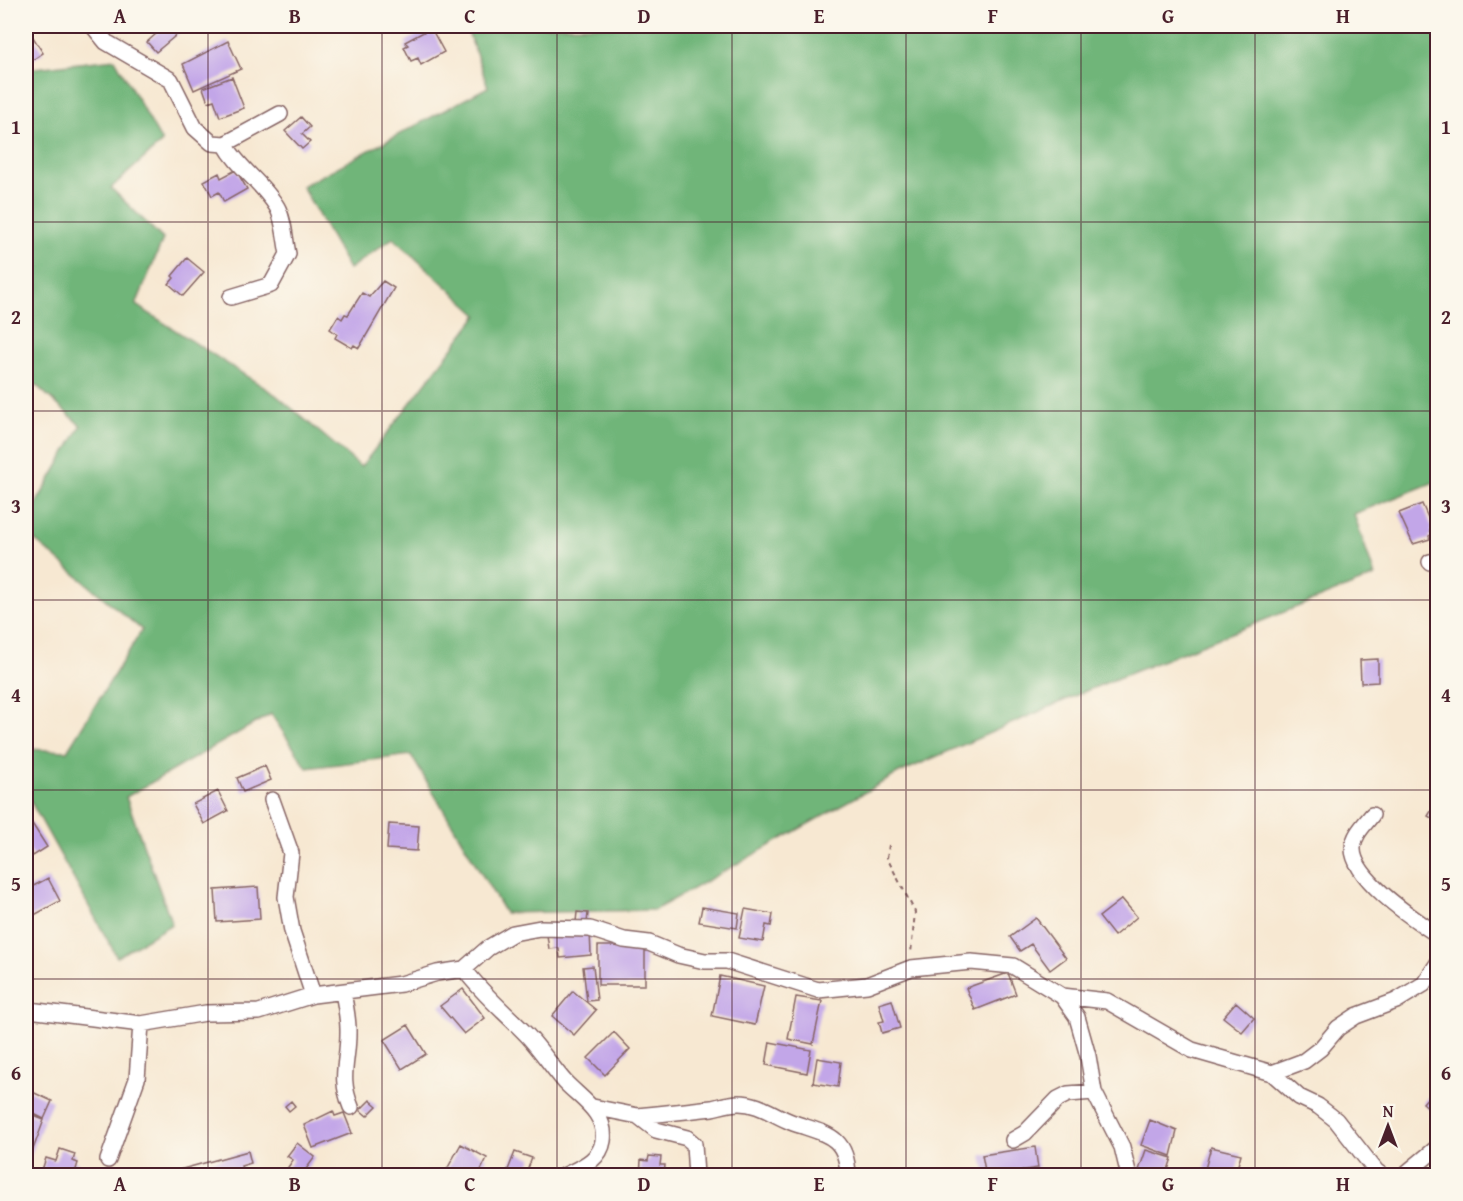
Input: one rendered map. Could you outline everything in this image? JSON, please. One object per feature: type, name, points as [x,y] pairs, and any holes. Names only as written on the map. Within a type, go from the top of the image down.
[{"type":"street","points":[[93,26],[106,42],[171,80],[195,128],[212,143],[225,144],[280,114]]},
{"type":"street","points":[[225,144],[231,155],[263,188],[279,209],[288,254],[271,285],[231,297]]},
{"type":"street","points":[[272,800],[291,853],[286,897],[292,931],[313,995]]},
{"type":"street","points":[[1372,815],[1359,830],[1353,845],[1354,857],[1362,873],[1406,914],[1437,934]]},
{"type":"street","points":[[26,1007],[29,1010],[141,1024],[206,1013],[259,1012],[313,995],[401,984],[437,973],[464,969],[488,948],[513,933],[540,928],[590,929],[624,940],[649,943],[678,955],[705,961],[727,961],[818,990],[867,985],[911,968],[971,962],[1013,966],[1062,996],[1077,1017],[1088,1056],[1094,1092],[1122,1147],[1129,1176]]},
{"type":"street","points":[[1272,1073],[1304,1061],[1321,1048],[1338,1028],[1356,1016],[1396,1001],[1424,984],[1437,963]]},
{"type":"street","points":[[464,969],[491,1003],[543,1052],[565,1081],[593,1107],[600,1121],[603,1141],[592,1162],[564,1176]]},
{"type":"street","points":[[343,992],[348,1029],[343,1075],[345,1093],[351,1107]]},
{"type":"street","points":[[1062,996],[1107,1002],[1192,1050],[1272,1073],[1299,1097],[1318,1106],[1336,1120],[1376,1171],[1383,1176]]},
{"type":"street","points":[[108,1160],[137,1079],[141,1024]]},
{"type":"street","points":[[1013,1140],[1025,1133],[1058,1099],[1068,1094],[1094,1092]]},
{"type":"street","points":[[593,1107],[638,1116],[739,1103],[756,1105],[790,1122],[817,1129],[830,1136],[842,1147],[847,1159],[848,1176]]},
{"type":"street","points":[[638,1116],[656,1130],[687,1138],[694,1144],[696,1176]]},
{"type":"street","points":[[1402,1176],[1437,1147]]},
{"type":"path","points":[[889,845],[887,858],[915,912],[911,968]]},
{"type":"green space","points":[[466,26],[1437,26],[1437,481],[1354,514],[1375,576],[1088,690],[899,773],[655,910],[505,913],[411,755],[307,768],[271,714],[126,797],[172,924],[117,957],[26,793],[26,749],[67,751],[142,630],[26,533],[26,521],[81,426],[26,376],[26,69],[115,59],[162,142],[111,188],[163,239],[136,305],[276,395],[361,467],[478,315],[393,238],[349,269],[302,186],[488,87]]},
{"type":"building","points":[[26,26],[43,53],[31,61],[26,52]]},
{"type":"building","points":[[165,26],[187,26],[156,52],[147,42]]},
{"type":"building","points":[[431,28],[444,52],[421,65],[418,58],[411,61],[404,47],[408,45],[405,42]]},
{"type":"building","points":[[228,41],[241,69],[194,90],[183,64]]},
{"type":"building","points":[[232,77],[244,108],[220,117],[214,100],[208,102],[203,88]]},
{"type":"building","points":[[301,117],[310,127],[302,134],[310,142],[302,149],[285,131]]},
{"type":"building","points":[[236,170],[247,189],[224,202],[219,192],[212,196],[204,181],[219,173],[221,178]]},
{"type":"building","points":[[187,258],[204,272],[183,296],[169,284],[174,278],[172,276]]},
{"type":"building","points":[[383,281],[394,288],[359,348],[354,345],[352,348],[335,338],[337,334],[330,329],[338,316],[342,319],[345,314],[348,315],[362,293],[369,297]]},
{"type":"building","points":[[1422,504],[1433,529],[1430,530],[1432,534],[1429,536],[1430,539],[1413,544],[1399,513]]},
{"type":"building","points":[[1378,659],[1378,682],[1361,683],[1360,660]]},
{"type":"building","points":[[265,766],[271,780],[243,792],[237,778]]},
{"type":"building","points":[[218,791],[228,811],[204,824],[193,804]]},
{"type":"building","points":[[1438,800],[1438,822],[1428,816]]},
{"type":"building","points":[[31,822],[47,847],[33,856],[26,845],[26,825]]},
{"type":"building","points":[[389,824],[419,826],[417,851],[387,849]]},
{"type":"building","points":[[48,878],[60,901],[27,919],[26,890]]},
{"type":"building","points":[[258,887],[260,919],[217,922],[215,890]]},
{"type":"building","points":[[1122,899],[1137,917],[1114,936],[1099,917]]},
{"type":"building","points":[[702,907],[739,913],[737,928],[699,922]]},
{"type":"building","points":[[745,909],[773,914],[771,926],[766,925],[763,942],[739,938]]},
{"type":"building","points":[[577,912],[588,913],[587,923],[576,922]]},
{"type":"building","points":[[1036,918],[1066,958],[1050,970],[1031,944],[1020,951],[1010,937]]},
{"type":"building","points":[[590,931],[591,955],[560,958],[559,948],[549,949],[547,935]]},
{"type":"building","points":[[598,946],[645,946],[645,985],[598,985]]},
{"type":"building","points":[[593,966],[597,1000],[587,1001],[583,967]]},
{"type":"building","points":[[1008,973],[1016,994],[975,1010],[966,988]]},
{"type":"building","points":[[720,976],[764,986],[755,1025],[712,1016]]},
{"type":"building","points":[[463,989],[485,1018],[464,1034],[440,1006]]},
{"type":"building","points":[[573,991],[596,1010],[574,1035],[552,1016]]},
{"type":"building","points":[[796,997],[822,1001],[813,1044],[788,1039]]},
{"type":"building","points":[[892,1000],[900,1028],[882,1033],[879,1022],[884,1021],[879,1004]]},
{"type":"building","points":[[1236,1002],[1254,1018],[1242,1032],[1223,1017]]},
{"type":"building","points":[[408,1025],[426,1054],[402,1069],[384,1040]]},
{"type":"building","points":[[614,1032],[630,1049],[605,1075],[588,1058]]},
{"type":"building","points":[[770,1042],[811,1050],[807,1073],[766,1065]]},
{"type":"building","points":[[817,1058],[841,1062],[838,1087],[813,1083]]},
{"type":"building","points":[[26,1089],[52,1101],[44,1119],[26,1110]]},
{"type":"building","points":[[1432,1093],[1438,1098],[1438,1116],[1423,1103]]},
{"type":"building","points":[[370,1100],[377,1106],[367,1116],[360,1110]]},
{"type":"building","points":[[291,1101],[295,1106],[289,1111],[285,1106]]},
{"type":"building","points":[[333,1111],[335,1116],[344,1113],[352,1133],[313,1148],[304,1125]]},
{"type":"building","points":[[26,1113],[44,1120],[26,1168]]},
{"type":"building","points":[[1150,1120],[1177,1131],[1171,1156],[1141,1145]]},
{"type":"building","points":[[297,1143],[315,1157],[301,1176],[282,1176],[293,1160],[287,1156]]},
{"type":"building","points":[[461,1144],[487,1158],[478,1176],[455,1176],[446,1171]]},
{"type":"building","points":[[1035,1147],[1038,1168],[986,1176],[982,1155]]},
{"type":"building","points":[[1211,1147],[1241,1154],[1235,1176],[1205,1169]]},
{"type":"building","points":[[60,1149],[75,1154],[73,1161],[78,1163],[74,1176],[40,1176],[46,1158],[56,1161]]},
{"type":"building","points":[[1146,1150],[1172,1158],[1166,1176],[1138,1173]]},
{"type":"building","points":[[248,1151],[251,1163],[241,1166],[244,1176],[157,1176]]},
{"type":"building","points":[[515,1152],[532,1158],[525,1176],[508,1170]]},
{"type":"building","points":[[649,1156],[661,1157],[660,1165],[665,1165],[664,1176],[640,1176],[641,1160],[648,1161]]}]
